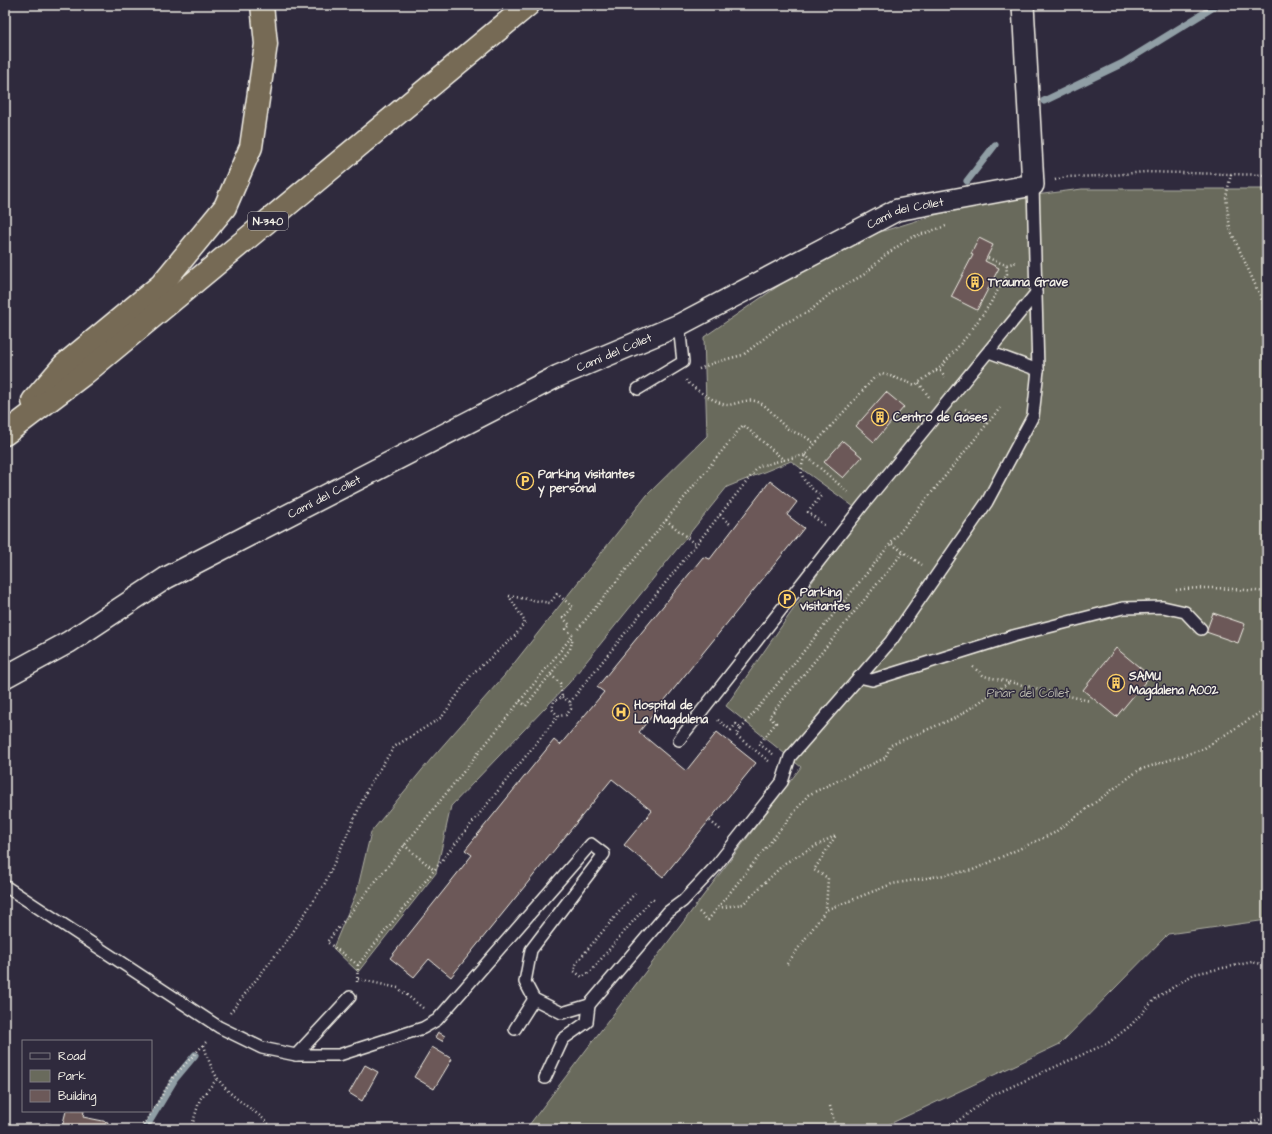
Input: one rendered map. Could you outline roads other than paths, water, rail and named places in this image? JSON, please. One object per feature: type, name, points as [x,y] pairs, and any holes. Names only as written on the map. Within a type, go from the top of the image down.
[{"type":"highway","points":[[5,434],[64,365],[161,285],[225,207],[252,147],[266,44],[262,5]]},
{"type":"highway","name":"N-340","points":[[5,434],[84,374],[528,5]]},
{"type":"street","points":[[1023,5],[1033,185]]},
{"type":"street","name":"Camí del Collet","points":[[5,677],[69,642],[166,578],[558,376],[679,325],[897,210],[1033,185]]},
{"type":"lane","points":[[545,1078],[563,1039],[587,1022],[589,1005],[668,912],[682,901],[715,868],[782,782],[790,757],[891,641],[987,502],[1033,416],[1038,370],[1033,185]]},
{"type":"lane","points":[[679,740],[863,505],[1036,293]]},
{"type":"lane","points":[[638,389],[683,362],[679,325]]},
{"type":"lane","points":[[989,352],[1038,370]]},
{"type":"lane","points":[[859,677],[872,680],[1013,636],[1123,608],[1162,607],[1185,612],[1201,629]]},
{"type":"lane","points":[[5,886],[219,1028],[262,1048],[296,1055],[339,1055],[423,1028],[437,1020],[591,844],[604,854],[531,950],[525,982],[534,999],[562,1012],[589,1005]]},
{"type":"lane","points":[[296,1055],[350,997]]},
{"type":"lane","points":[[515,1029],[534,999]]},
{"type":"waterway","points":[[1044,101],[1123,63],[1217,5]]},
{"type":"waterway","points":[[967,181],[995,145]]},
{"type":"waterway","points":[[145,1129],[175,1079],[195,1055]]},
{"type":"place","name":"Trauma Grave","points":[[975,282]]},
{"type":"place","name":"Centro de Gases","points":[[880,417]]},
{"type":"place","name":"Parking visitantes y personal","points":[[525,481]]},
{"type":"place","name":"Parking visitantes","points":[[787,599]]},
{"type":"place","name":"SAMU Magdalena A002","points":[[1116,683]]},
{"type":"place","name":"Hospital de La Magdalena","points":[[621,712]]},
{"type":"park label","name":"Pinar del Collet","points":[[1028,693]]}]
